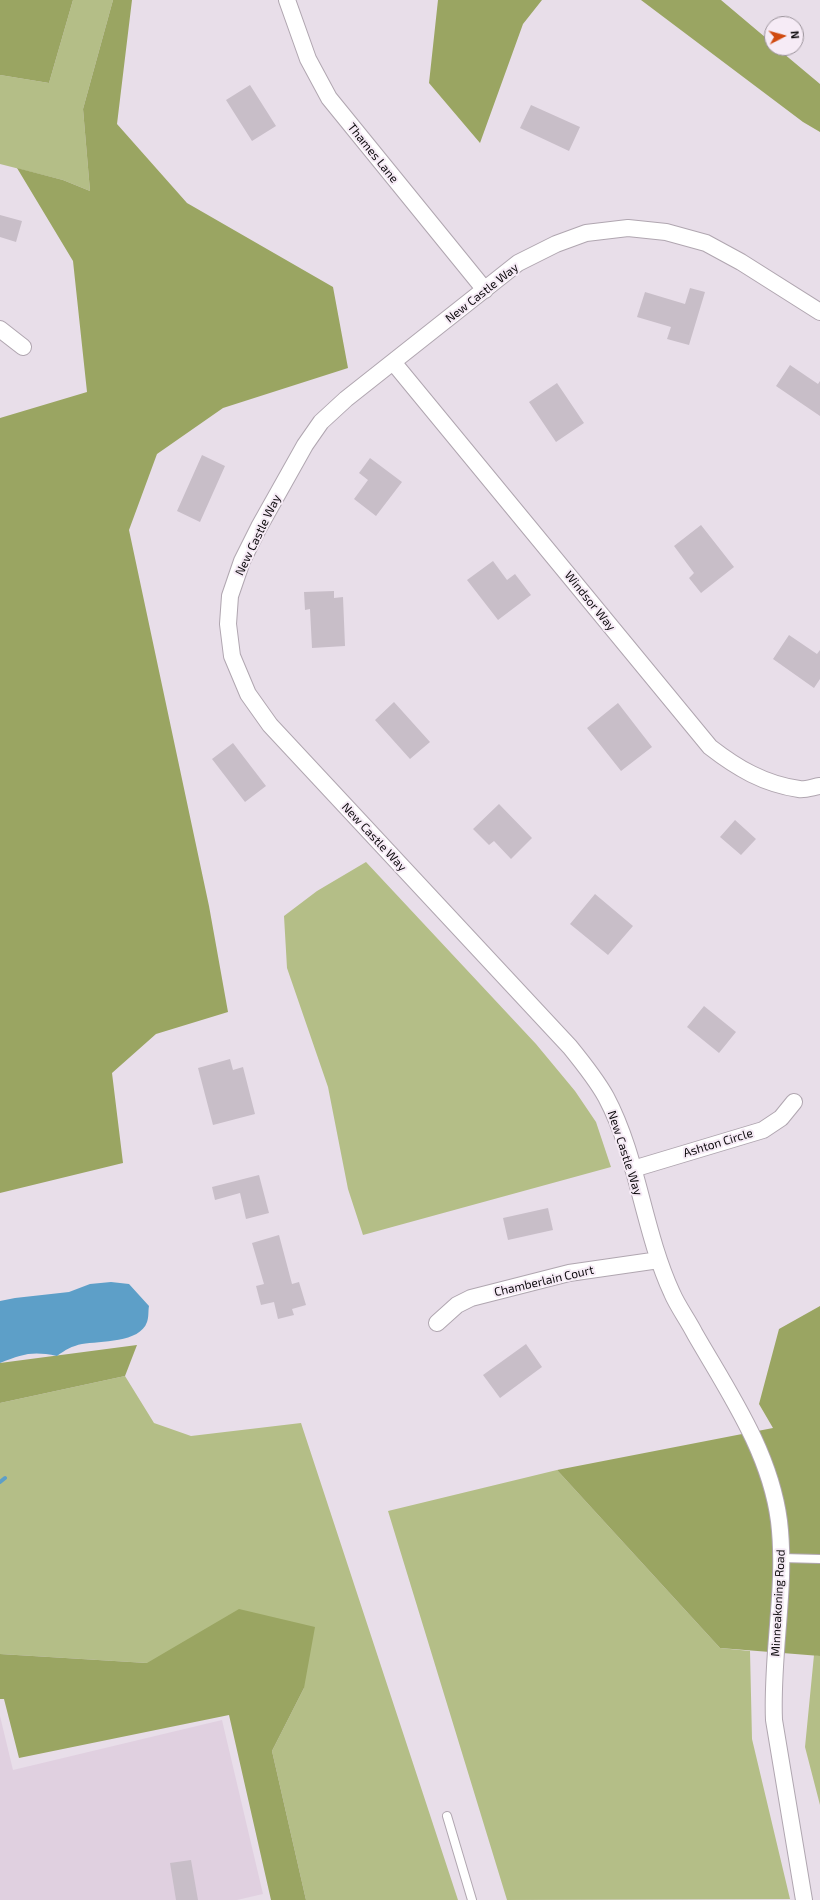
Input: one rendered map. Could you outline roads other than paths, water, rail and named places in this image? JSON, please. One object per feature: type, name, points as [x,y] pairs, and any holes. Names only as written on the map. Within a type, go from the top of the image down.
[{"type":"street","name":"Thames Lane","points":[[287,0],[308,59],[329,98],[485,290]]},
{"type":"street","name":"New Castle Way","points":[[659,1260],[633,1169],[616,1120],[606,1097],[587,1068],[570,1047],[270,725],[248,694],[232,656],[228,624],[230,596],[242,561],[259,527],[305,445],[321,422],[346,399],[518,263],[556,244],[586,233],[628,228],[666,232],[706,243],[741,262],[820,312]]},
{"type":"street","points":[[0,329],[23,348]]},
{"type":"street","name":"Windsor Way","points":[[393,362],[710,747],[735,766],[761,779],[800,789],[820,786]]},
{"type":"street","name":"Ashton Circle","points":[[633,1169],[763,1130],[781,1118],[794,1102]]},
{"type":"street","name":"Chamberlain Court","points":[[437,1322],[457,1305],[471,1298],[569,1273],[659,1260]]},
{"type":"street","name":"Minneakoning Road","points":[[659,1260],[672,1294],[744,1419],[759,1449],[770,1479],[779,1520],[782,1558],[773,1696],[774,1720],[804,1900]]},
{"type":"lane","points":[[782,1558],[820,1559]]},
{"type":"lane","points":[[447,1816],[472,1900]]},
{"type":"water","points":[[111,1282],[129,1284],[149,1306],[147,1322],[143,1329],[136,1334],[119,1340],[78,1345],[69,1348],[57,1356],[28,1354],[0,1363],[0,1301],[69,1292],[90,1284]]},
{"type":"waterway","points":[[0,1482],[5,1478]]}]
